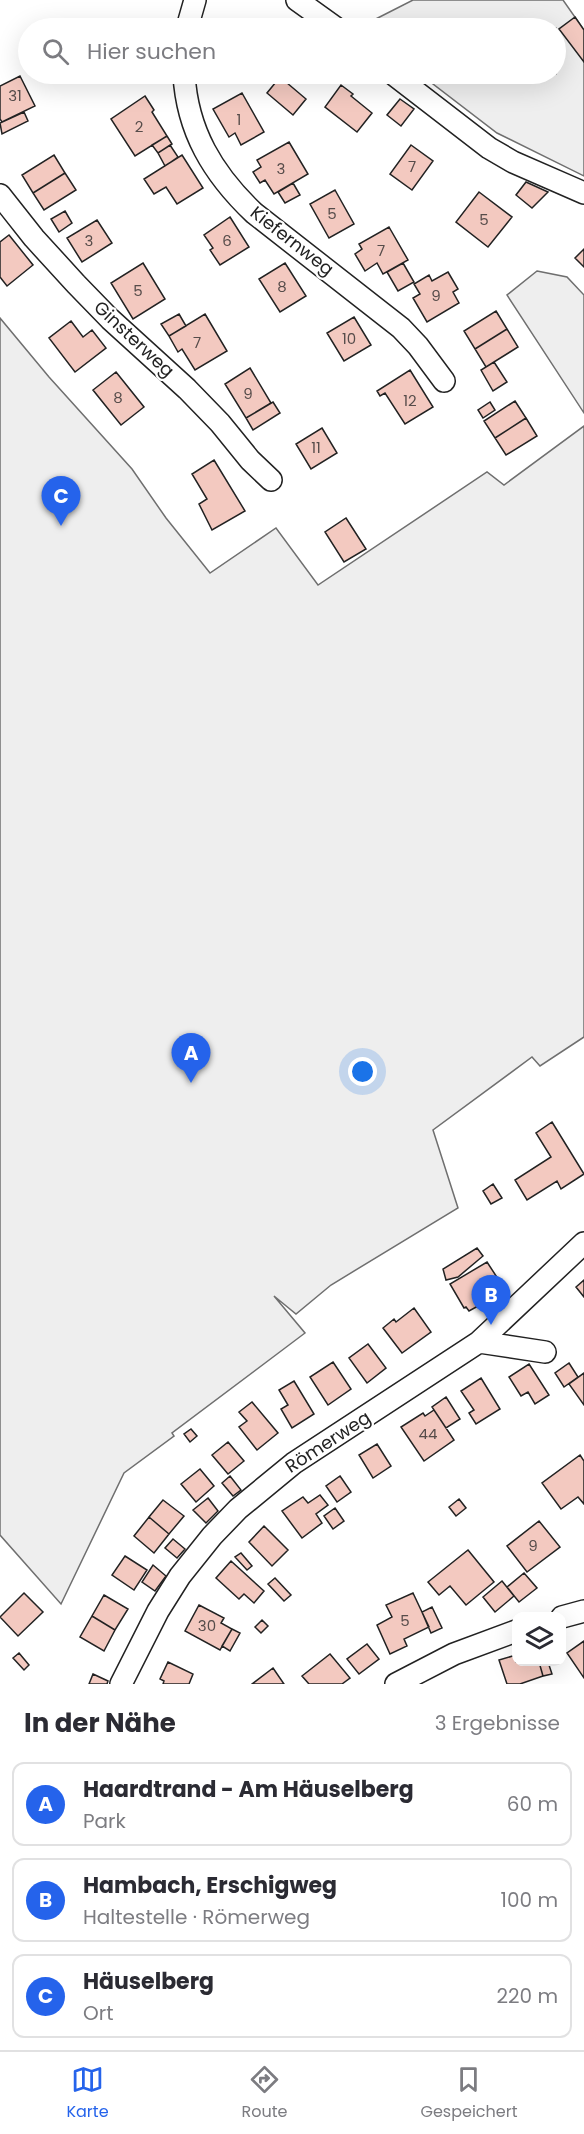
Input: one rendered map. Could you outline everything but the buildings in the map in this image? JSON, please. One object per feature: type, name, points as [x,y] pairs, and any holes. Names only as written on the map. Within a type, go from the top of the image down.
[{"type":"street","points":[[190,18],[195,0]]},
{"type":"street","points":[[297,0],[322,18]]},
{"type":"street","name":"Kiefernweg","points":[[186,84],[190,114],[201,146],[216,172],[234,194],[254,213],[401,328],[418,346],[444,381]]},
{"type":"street","points":[[406,84],[489,148],[513,162],[584,193]]},
{"type":"street","name":"Ginsterweg","points":[[0,195],[34,238],[76,284],[220,423],[250,460],[271,480]]},
{"type":"street","name":"Römerweg","points":[[121,1684],[158,1611],[180,1576],[212,1536],[238,1509],[294,1463],[480,1342],[584,1243]]},
{"type":"street","points":[[480,1342],[545,1352]]},
{"type":"street","points":[[566,1616],[584,1611]]},
{"type":"street","points":[[396,1684],[454,1654],[512,1632]]},
{"type":"shaded area","points":[[413,0],[563,0],[584,30],[584,176],[497,133],[433,84],[566,84],[566,18],[378,18]]},
{"type":"shaded area","points":[[537,271],[567,277],[584,295],[584,413],[507,295]]},
{"type":"shaded area","points":[[0,318],[49,377],[132,469],[166,518],[210,573],[276,528],[318,585],[487,472],[504,485],[584,426],[584,1037],[540,1066],[532,1057],[433,1130],[458,1208],[331,1285],[296,1314],[274,1296],[305,1333],[172,1433],[174,1436],[124,1473],[61,1604],[0,1535]]},
{"type":"place","name":"Häuselberg","points":[[61,526]]},
{"type":"place","name":"Haardtrand - Am Häuselberg","points":[[191,1083]]},
{"type":"place","name":"Hambach, Erschigweg","points":[[491,1325]]}]
